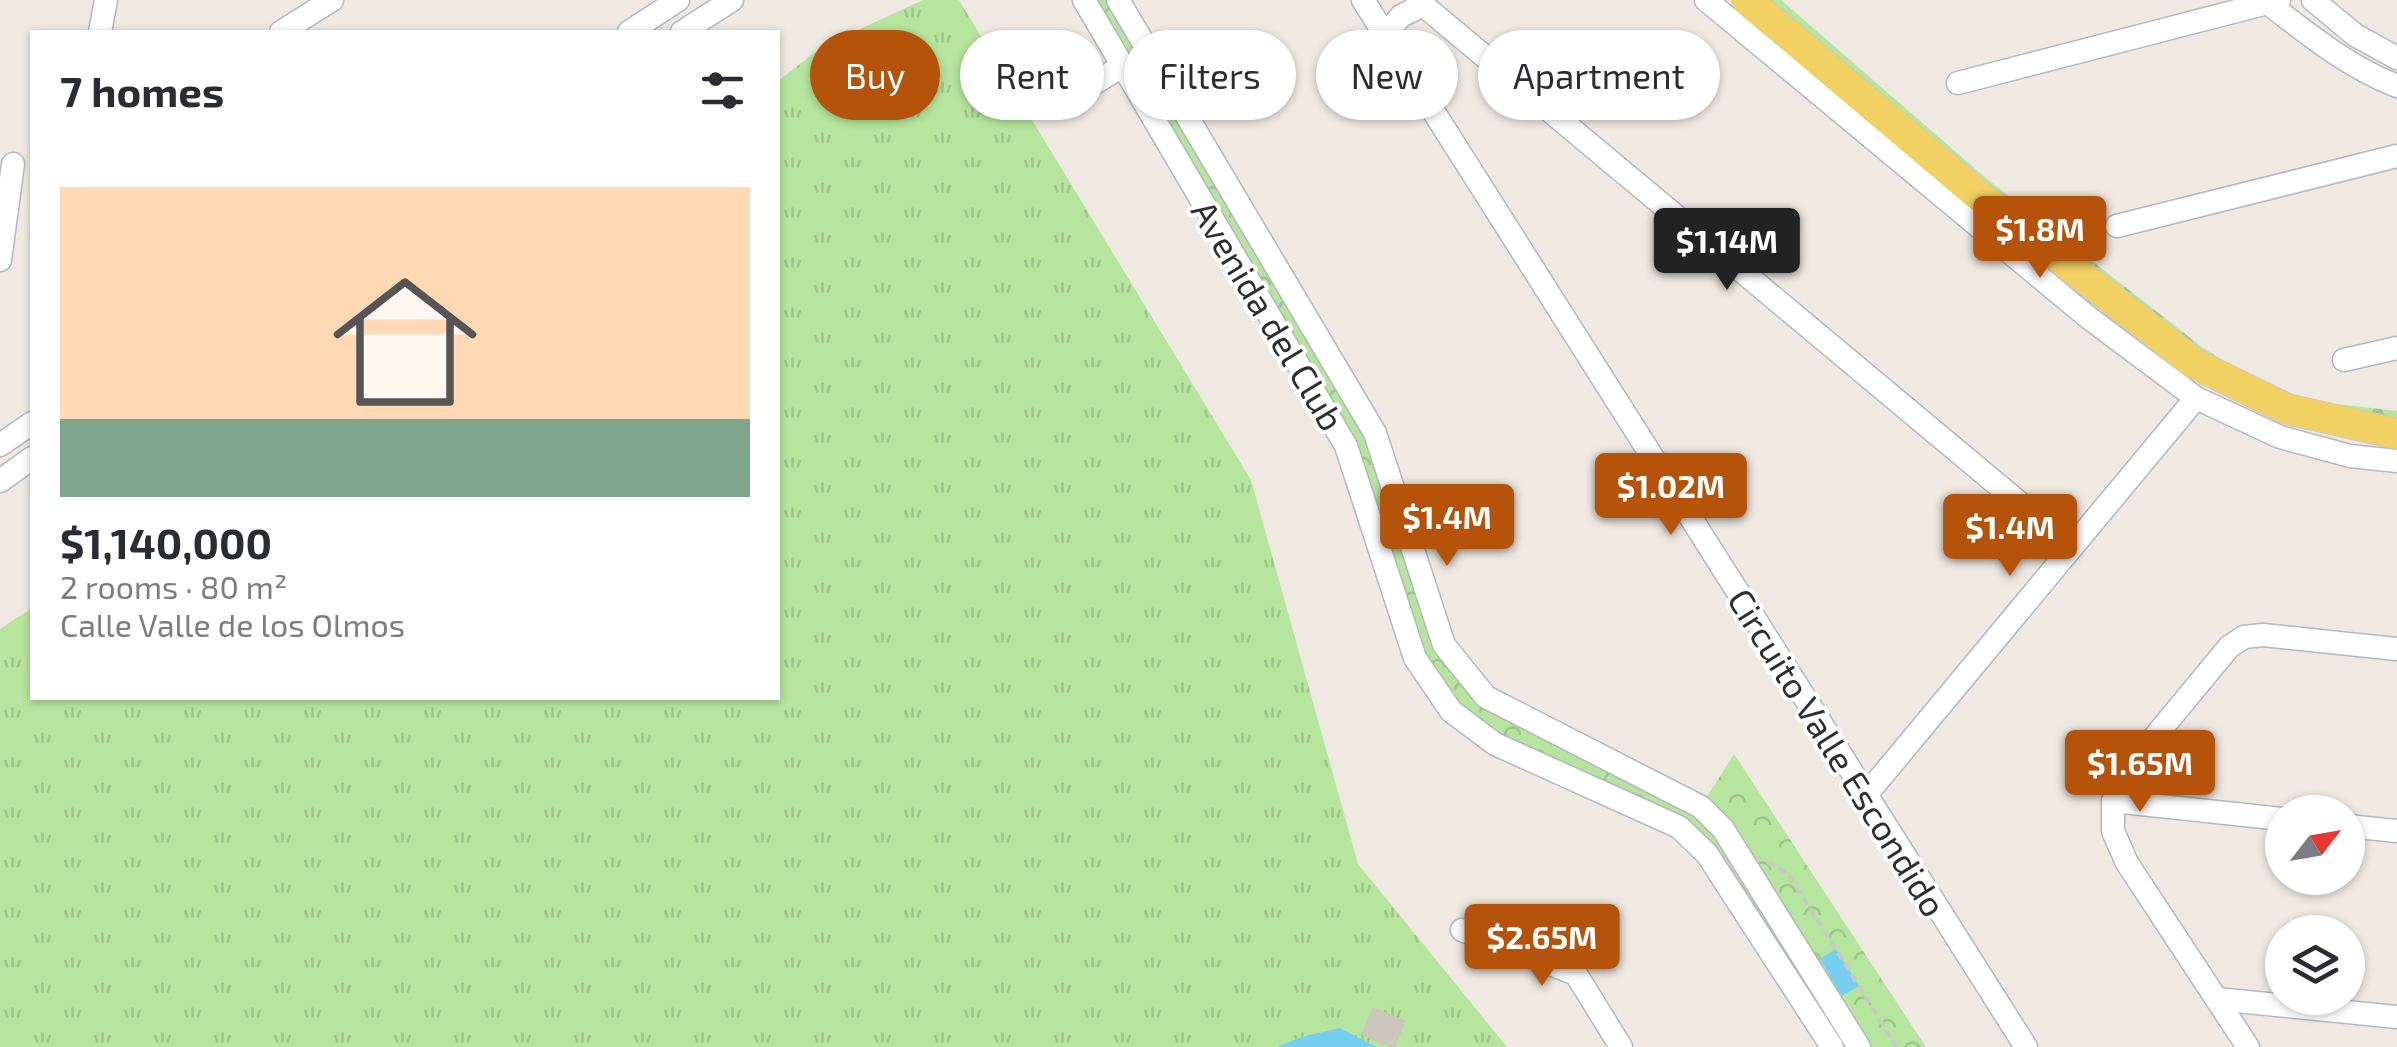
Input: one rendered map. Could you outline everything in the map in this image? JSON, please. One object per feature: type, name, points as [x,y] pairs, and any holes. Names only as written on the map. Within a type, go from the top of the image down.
[{"type":"main road","points":[[1747,0],[1978,195],[2196,364],[2287,409],[2397,434]]},
{"type":"street","points":[[100,30],[106,0]]},
{"type":"street","points":[[285,30],[332,0]]},
{"type":"street","points":[[632,30],[678,0]]},
{"type":"street","points":[[685,30],[732,0]]},
{"type":"street","name":"Avenida del Club","points":[[1084,0],[1346,446],[1416,658],[1451,711],[1495,744],[1679,826],[1707,854],[1832,1047]]},
{"type":"street","name":"Avenida del Club","points":[[1118,0],[1376,433],[1444,645],[1486,697],[1701,807],[1723,829],[1859,1047]]},
{"type":"street","name":"Circuito Valle Escondido","points":[[1363,0],[1380,30]]},
{"type":"street","points":[[1706,0],[2089,318],[2196,398],[2280,437],[2350,456],[2397,461]]},
{"type":"street","points":[[2313,0],[2355,35],[2397,58]]},
{"type":"street","points":[[1958,83],[2270,1],[2334,52],[2377,79],[2397,86]]},
{"type":"street","points":[[1389,30],[1420,2],[2071,546]]},
{"type":"street","points":[[1104,77],[1122,66]]},
{"type":"street","name":"Circuito Valle Escondido","points":[[1437,120],[2026,1047]]},
{"type":"street","points":[[2117,226],[2397,156]]},
{"type":"street","points":[[0,260],[15,164]]},
{"type":"street","points":[[2344,360],[2397,348]]},
{"type":"street","points":[[1866,796],[2196,398]]},
{"type":"street","points":[[0,445],[30,424]]},
{"type":"street","points":[[0,481],[30,459]]},
{"type":"street","points":[[2248,1047],[2127,862],[2113,832],[2113,801],[2129,768],[2229,646],[2244,637],[2263,635],[2397,649]]},
{"type":"street","points":[[2113,801],[2265,817]]},
{"type":"street","points":[[2365,828],[2397,831]]},
{"type":"street","points":[[1724,881],[1748,870]]},
{"type":"street","points":[[1462,930],[1576,974],[1621,1047]]},
{"type":"street","points":[[2217,999],[2397,1018]]},
{"type":"path","points":[[1748,870],[1770,863],[1789,875],[1898,1047]]},
{"type":"green space","points":[[923,0],[959,0],[977,30],[960,30],[960,120],[1032,120],[1251,480],[1358,864],[1507,1047],[0,1047],[0,629],[30,609],[30,700],[780,700],[780,79],[810,56],[810,120],[940,120],[940,30],[858,30]]},
{"type":"green space","points":[[1084,0],[1118,0],[1136,30],[1124,30],[1124,68],[1104,30]]},
{"type":"green space","points":[[1747,0],[1781,0],[1987,179],[2202,347],[2256,382],[2311,401],[2397,411],[2397,430],[2246,398]]},
{"type":"green space","points":[[1154,120],[1189,120],[1375,433],[1444,645],[1486,697],[1701,806],[1734,754],[1926,1047],[1832,1047],[1707,854],[1495,744],[1415,658],[1346,446]]},
{"type":"water","points":[[1836,949],[1859,986],[1842,996],[1820,959]]},
{"type":"water","points":[[1340,1028],[1376,1047],[1277,1047],[1302,1037]]},
{"type":"building","points":[[1373,1009],[1404,1021],[1394,1047],[1363,1034]]}]
